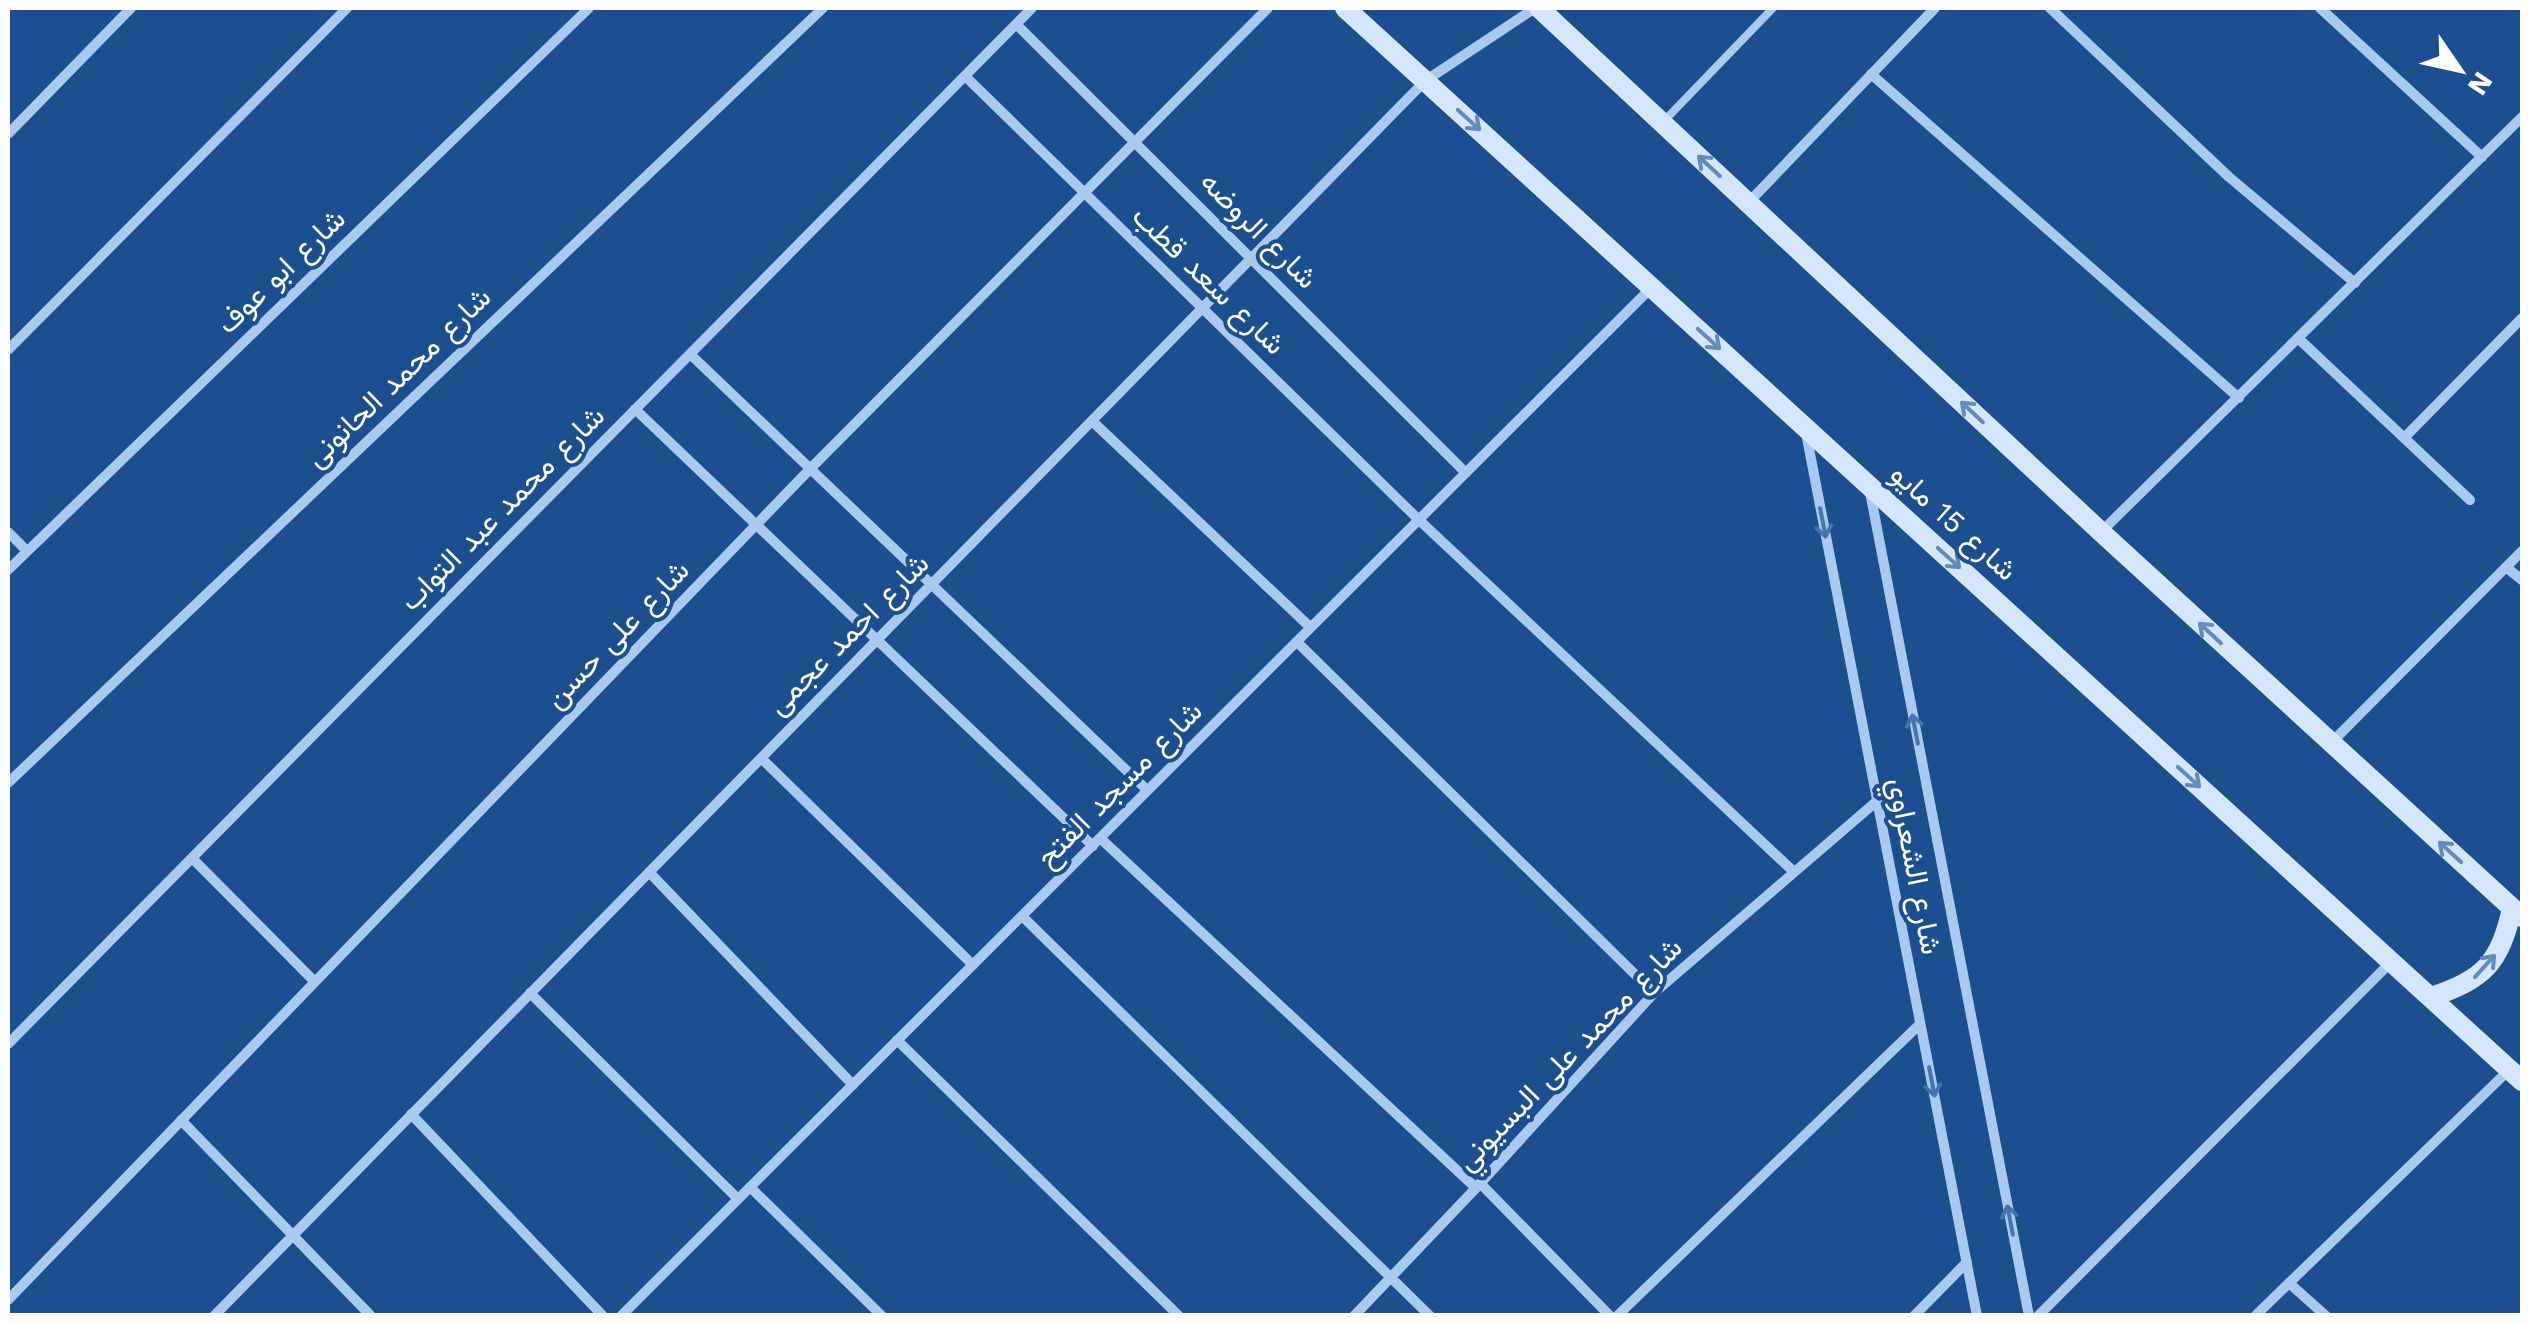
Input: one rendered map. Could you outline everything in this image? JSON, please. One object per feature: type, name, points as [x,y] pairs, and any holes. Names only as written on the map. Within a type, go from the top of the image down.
[{"type":"main road","name":"شارع 15 مايو","points":[[1345,8],[2516,1075]]},
{"type":"main road","points":[[1537,8],[2517,912],[2488,968],[2462,988],[2430,997]]},
{"type":"street","points":[[8,134],[131,8]]},
{"type":"street","points":[[8,350],[347,8]]},
{"type":"street","name":"شارع ابو عوف","points":[[8,570],[589,8]]},
{"type":"street","name":"شارع محمد الحانونى","points":[[8,783],[823,8]]},
{"type":"street","name":"شارع محمد عبد التواب","points":[[8,1044],[1032,8]]},
{"type":"street","name":"شارع على حسن","points":[[8,1300],[810,469],[1268,8]]},
{"type":"street","name":"شارع احمد عجمى","points":[[214,1316],[1426,81],[1537,8]]},
{"type":"street","points":[[1748,203],[1935,8]]},
{"type":"street","points":[[2050,8],[2230,176],[2354,283]]},
{"type":"street","points":[[2320,8],[2482,157]]},
{"type":"street","name":"شارع الروضه","points":[[1016,24],[1466,473]]},
{"type":"street","points":[[1871,74],[2239,398]]},
{"type":"street","name":"شارع سعد قطب","points":[[964,76],[1418,520],[1794,872]]},
{"type":"street","points":[[2101,532],[2522,118]]},
{"type":"street","name":"شارع مسجد الفتح","points":[[621,1316],[1651,287]]},
{"type":"street","points":[[2404,438],[2522,318]]},
{"type":"street","points":[[2299,339],[2470,500]]},
{"type":"street","points":[[690,354],[1148,790]]},
{"type":"street","points":[[635,409],[877,640],[1478,1186],[1614,1316],[1920,1024]]},
{"type":"street","points":[[1092,421],[1310,627]]},
{"type":"street","name":"شارع الشعراوي","points":[[1805,427],[1977,1316]]},
{"type":"street","name":"شارع الشعراوي","points":[[1868,485],[2028,1316]]},
{"type":"street","points":[[8,532],[27,551]]},
{"type":"street","points":[[2331,743],[2522,551]]},
{"type":"street","points":[[2506,568],[2522,580]]},
{"type":"street","points":[[1297,642],[1654,993]]},
{"type":"street","points":[[761,758],[972,965]]},
{"type":"street","name":"شارع محمد على البسيوني","points":[[1354,1316],[1654,993],[1878,800]]},
{"type":"street","points":[[192,858],[315,982]]},
{"type":"street","points":[[649,872],[853,1084]]},
{"type":"street","points":[[1022,916],[1430,1316]]},
{"type":"street","points":[[2038,1316],[2391,962]]},
{"type":"street","points":[[530,993],[738,1199]]},
{"type":"street","points":[[897,1040],[1179,1316]]},
{"type":"street","points":[[2255,1316],[2516,1075]]},
{"type":"street","points":[[412,1114],[603,1316]]},
{"type":"street","points":[[181,1120],[370,1316]]},
{"type":"street","points":[[750,1187],[882,1316]]},
{"type":"street","points":[[1914,1316],[1967,1262]]},
{"type":"street","points":[[2289,1282],[2326,1316]]},
{"type":"lane","points":[[1662,123],[1773,8]]}]
